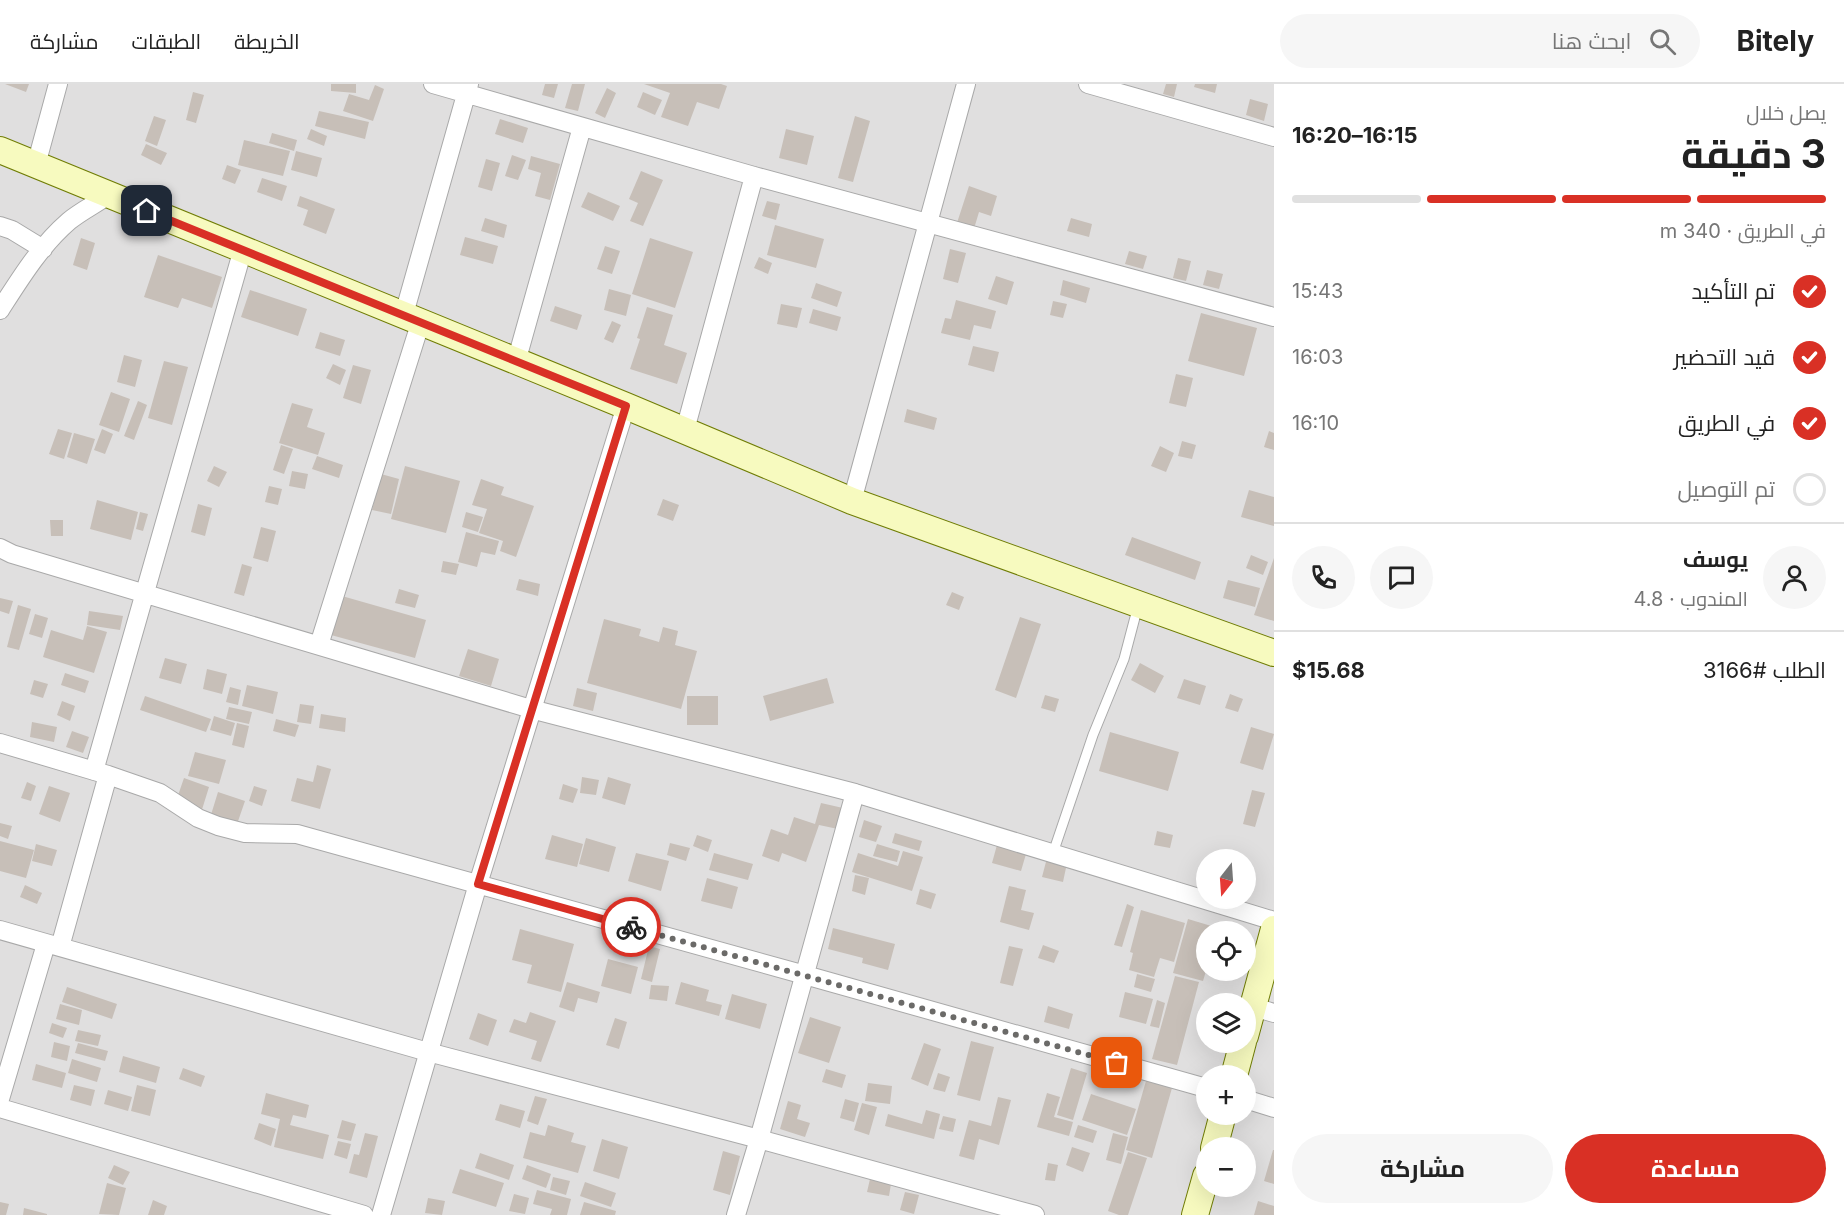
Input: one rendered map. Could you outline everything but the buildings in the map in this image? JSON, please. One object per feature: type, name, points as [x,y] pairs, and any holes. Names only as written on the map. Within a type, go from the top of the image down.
[{"type":"street","points":[[36,165],[58,84]]},
{"type":"street","points":[[433,84],[467,89],[582,127],[754,176],[1274,317]]},
{"type":"street","points":[[852,501],[966,84]]},
{"type":"street","points":[[1088,84],[1274,137]]},
{"type":"street","points":[[318,645],[412,318],[467,89]]},
{"type":"street","points":[[516,362],[582,127]]},
{"type":"street","points":[[0,150],[685,430],[852,501],[1274,653]]},
{"type":"street","points":[[685,430],[754,176]]},
{"type":"street","points":[[0,310],[22,275],[69,221],[108,195]]},
{"type":"street","points":[[0,226],[12,230],[43,249]]},
{"type":"street","points":[[0,1099],[53,946],[101,773],[145,595],[243,249]]},
{"type":"street","points":[[381,1215],[478,884],[626,406]]},
{"type":"street","points":[[0,548],[12,554],[145,595],[531,709],[855,793],[1274,921]]},
{"type":"street","points":[[0,743],[160,793],[198,818],[218,826],[245,833],[297,834],[1196,1085]]},
{"type":"street","points":[[736,1215],[855,793]]},
{"type":"street","points":[[0,930],[428,1052],[759,1139],[1035,1215]]},
{"type":"street","points":[[1263,1010],[1274,930]]},
{"type":"street","points":[[1256,1103],[1274,1108]]},
{"type":"street","points":[[0,1108],[364,1215]]},
{"type":"street","points":[[1195,1215],[1200,1197]]},
{"type":"lane","points":[[1053,853],[1093,735],[1124,659],[1138,604]]},
{"type":"shaded area","points":[[0,84],[1274,84],[1274,1215],[0,1215]]},
{"type":"way so far","points":[[631,927],[1117,1063]]},
{"type":"route","points":[[147,211],[626,406],[478,884],[631,927]]}]
